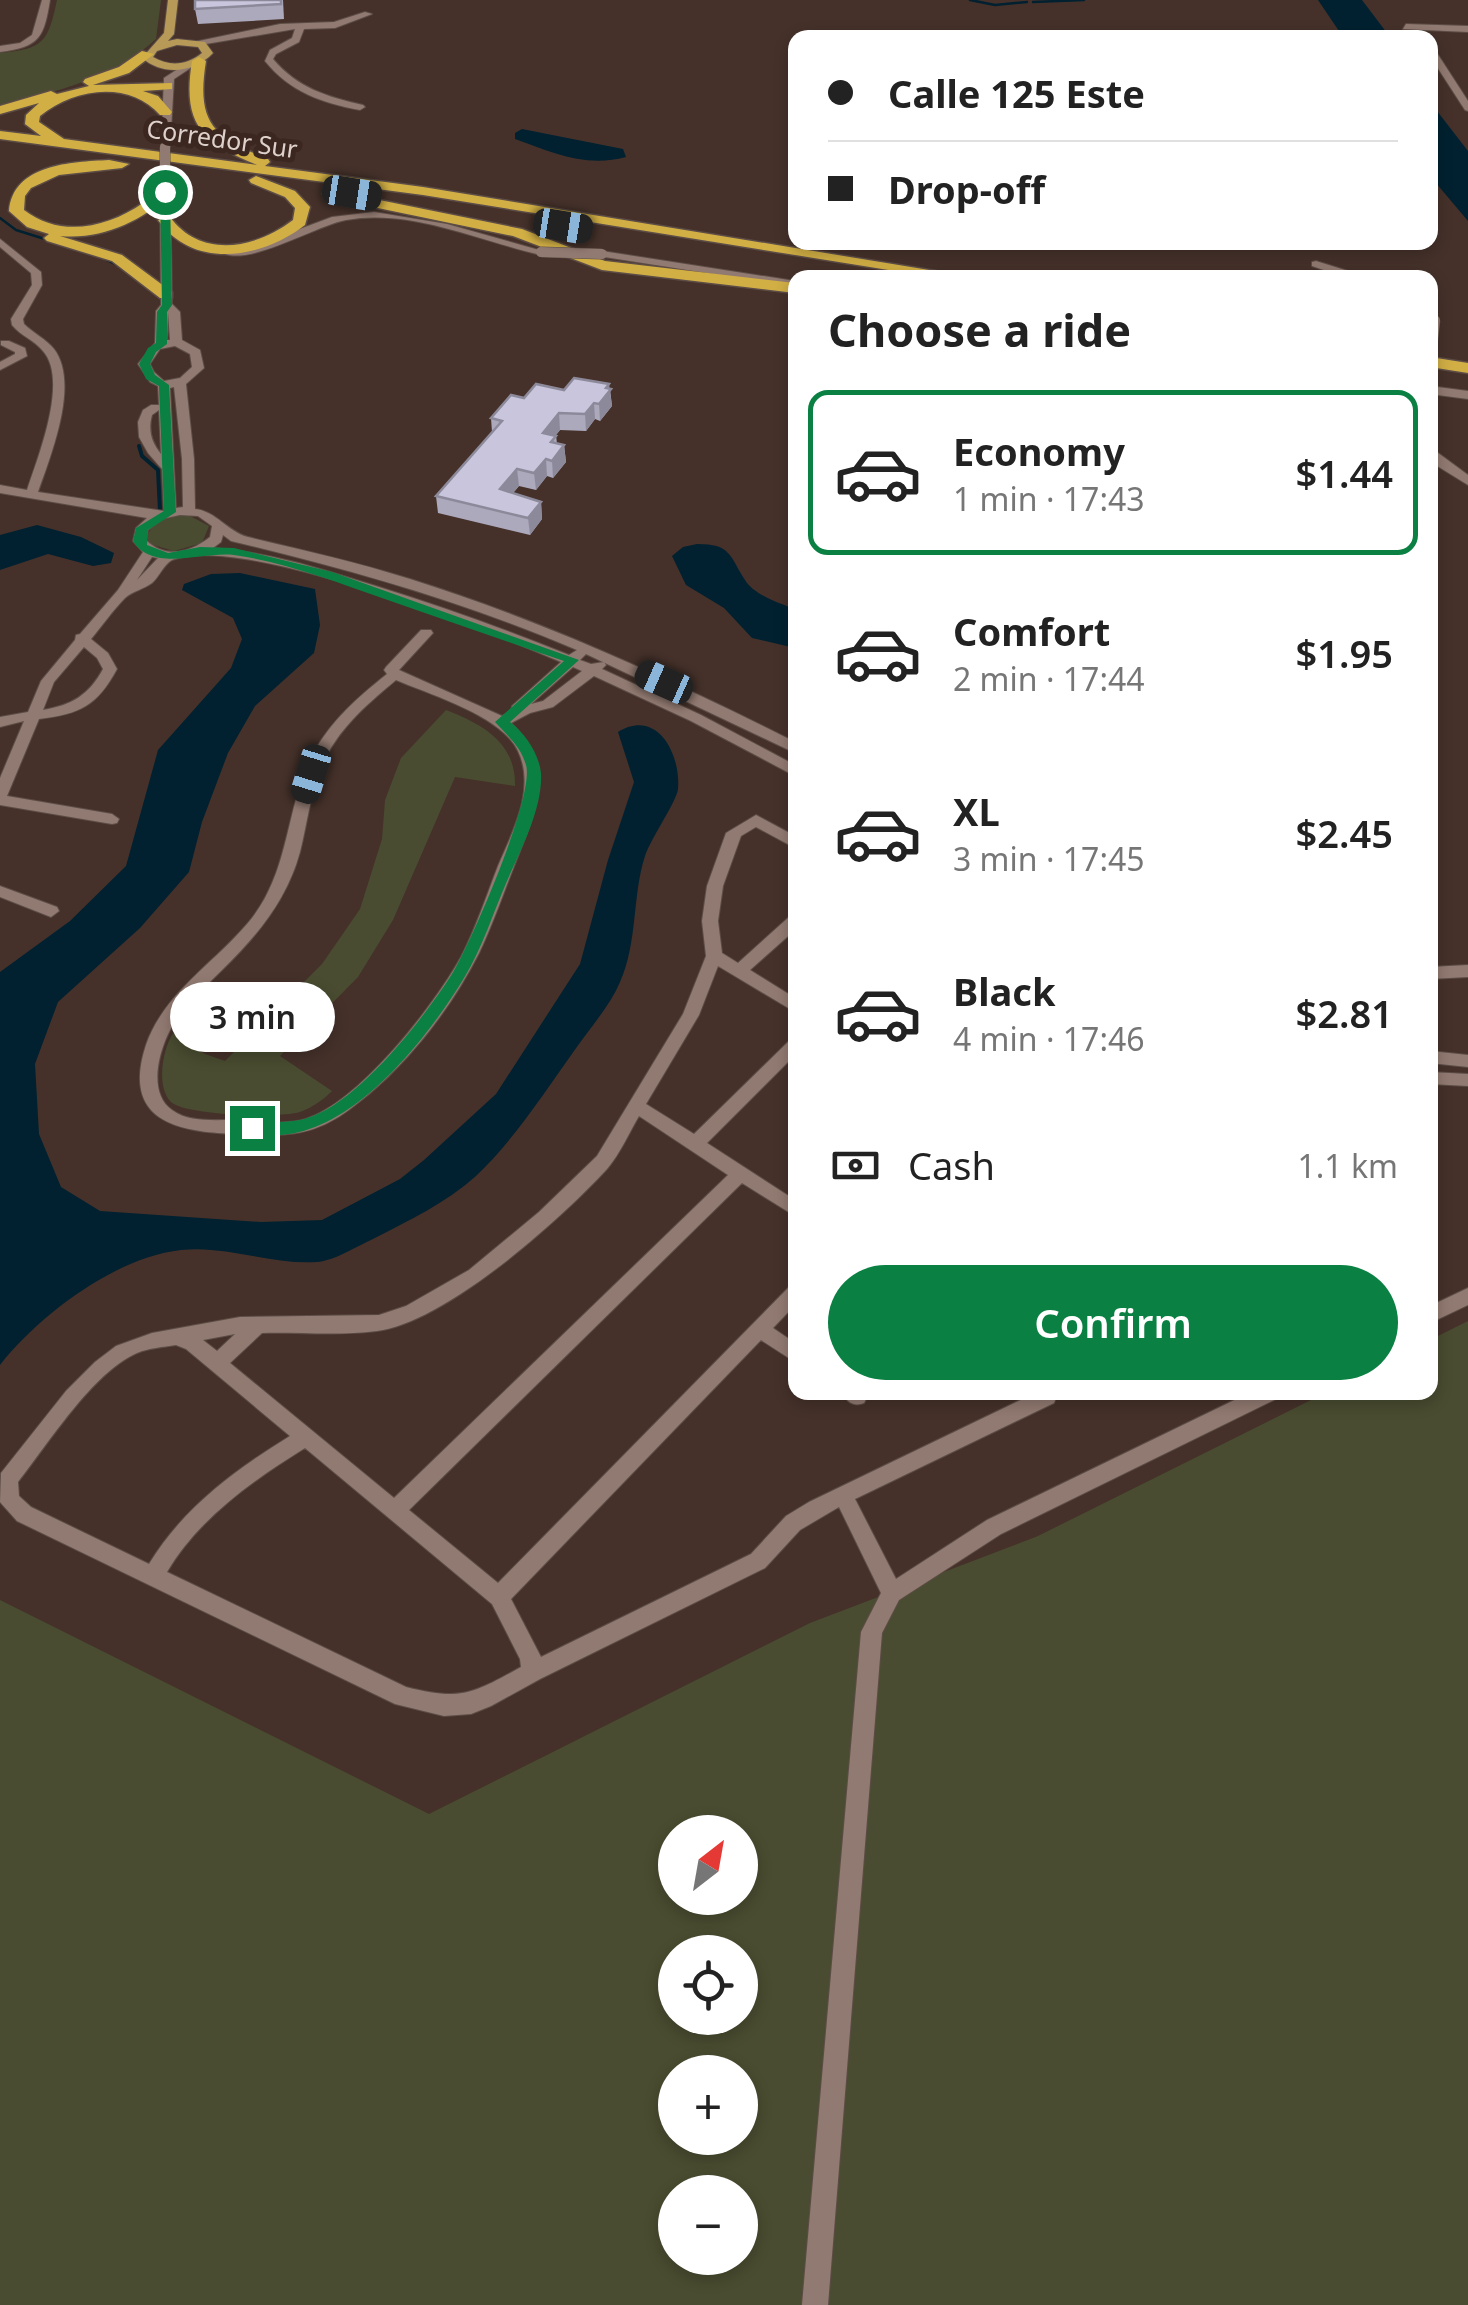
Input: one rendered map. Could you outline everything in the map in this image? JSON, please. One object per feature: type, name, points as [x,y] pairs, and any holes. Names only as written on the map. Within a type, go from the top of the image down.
[{"type":"highway","points":[[0,110],[114,74],[153,55]]},
{"type":"highway","points":[[199,59],[192,100],[199,121],[212,134],[238,151],[271,164],[351,182]]},
{"type":"highway","points":[[62,144],[34,128],[32,120],[37,110],[69,94],[168,82]]},
{"type":"highway","points":[[116,89],[153,98],[165,112]]},
{"type":"highway","name":"Corredor Sur","points":[[0,135],[351,182],[788,250]]},
{"type":"highway","name":"Corredor Sur","points":[[0,146],[256,180],[837,270]]},
{"type":"highway","points":[[131,164],[83,166],[48,174],[22,189],[15,201],[16,211],[42,227],[99,228],[139,214],[165,186]]},
{"type":"highway","points":[[165,220],[186,241],[213,248],[242,248],[271,240],[296,226],[304,214],[301,202],[256,180]]},
{"type":"highway","points":[[281,184],[517,232],[602,265],[788,285]]},
{"type":"highway","points":[[0,206],[13,224],[117,258],[166,300]]},
{"type":"highway","name":"Corredor Sur","points":[[791,250],[920,270]]},
{"type":"highway","points":[[1438,349],[1468,353]]},
{"type":"highway","points":[[1438,365],[1468,368]]},
{"type":"main road","points":[[153,55],[169,34],[173,0]]},
{"type":"main road","points":[[170,26],[190,42],[199,59]]},
{"type":"main road","points":[[153,55],[190,42]]},
{"type":"main road","points":[[153,55],[199,59]]},
{"type":"street","points":[[0,49],[31,44],[39,36],[46,0]]},
{"type":"street","points":[[190,42],[280,27],[335,26],[368,14]]},
{"type":"street","points":[[1405,15],[1412,30],[1468,29]]},
{"type":"street","points":[[168,82],[232,40],[300,28]]},
{"type":"street","points":[[300,28],[296,40],[273,52],[268,60],[280,76],[335,103],[360,107]]},
{"type":"street","points":[[153,55],[168,82],[162,344]]},
{"type":"street","points":[[1438,61],[1468,108]]},
{"type":"street","points":[[1438,83],[1468,122]]},
{"type":"street","points":[[186,241],[216,252],[256,250],[336,219],[379,215],[541,252],[602,254],[788,285]]},
{"type":"street","points":[[0,242],[36,272],[37,286],[17,319],[18,325],[50,350],[58,370],[53,430],[32,495]]},
{"type":"street","points":[[1316,264],[1335,270]]},
{"type":"street","points":[[166,300],[174,312],[176,342]]},
{"type":"street","points":[[0,367],[21,356],[21,350],[5,342]]},
{"type":"street","points":[[176,342],[193,349],[200,362],[192,376],[180,384],[164,385],[150,376],[144,364],[152,350],[176,342]]},
{"type":"street","points":[[180,384],[189,511]]},
{"type":"street","points":[[164,385],[159,448],[166,466]]},
{"type":"street","points":[[1438,391],[1468,395]]},
{"type":"street","points":[[139,535],[164,514],[166,466],[144,421],[160,404]]},
{"type":"street","points":[[159,448],[187,444]]},
{"type":"street","points":[[1438,461],[1468,481]]},
{"type":"street","points":[[0,489],[164,514],[189,511],[210,516],[236,538],[406,582],[586,648],[788,745]]},
{"type":"street","points":[[0,498],[130,526],[139,535],[148,556]]},
{"type":"street","points":[[200,551],[216,539],[218,525]]},
{"type":"street","points":[[122,592],[120,579],[148,556],[200,551],[234,552],[328,575],[573,660],[738,738],[788,767]]},
{"type":"street","points":[[112,819],[0,798],[29,718],[48,681],[122,592],[146,581],[167,556]]},
{"type":"street","points":[[396,674],[346,718],[325,745],[311,774],[289,864],[275,898],[248,934],[180,1001],[158,1029],[149,1061],[151,1093],[164,1114],[189,1124],[284,1129],[318,1122],[358,1095],[412,1037],[459,975],[516,843],[534,786],[534,767],[517,734],[502,722],[391,670],[426,633]]},
{"type":"street","points":[[0,722],[78,706],[104,685],[110,669],[103,656],[81,638]]},
{"type":"street","points":[[502,722],[586,648]]},
{"type":"street","points":[[502,722],[548,704],[607,657]]},
{"type":"street","points":[[788,839],[756,820],[734,833],[715,886],[710,921],[714,956],[690,1015],[648,1082],[638,1107],[603,1160],[581,1184],[476,1276],[412,1312],[380,1323],[240,1325],[147,1342],[119,1354],[99,1371],[8,1479],[9,1500],[24,1514],[402,1696],[447,1709],[472,1705],[758,1561],[793,1523],[1041,1400]]},
{"type":"street","points":[[0,891],[51,911]]},
{"type":"street","points":[[739,972],[788,928]]},
{"type":"street","points":[[714,956],[788,1002]]},
{"type":"street","points":[[1438,973],[1468,971]]},
{"type":"street","points":[[696,1143],[788,1053]]},
{"type":"street","points":[[1438,1059],[1468,1061]]},
{"type":"street","points":[[1438,1078],[1468,1080]]},
{"type":"street","points":[[638,1107],[788,1204]]},
{"type":"street","points":[[394,1511],[741,1173]]},
{"type":"street","points":[[1438,1311],[1468,1296]]},
{"type":"street","points":[[499,1597],[788,1300]]},
{"type":"street","points":[[218,1363],[256,1326]]},
{"type":"street","points":[[760,1329],[788,1349]]},
{"type":"street","points":[[176,1338],[193,1343],[218,1363],[499,1597],[530,1657],[532,1672]]},
{"type":"street","points":[[815,2305],[872,1632],[892,1593],[994,1528],[1255,1400]]},
{"type":"street","points":[[153,1576],[177,1539],[224,1494],[305,1436]]},
{"type":"street","points":[[843,1495],[892,1593]]},
{"type":"green space","points":[[57,0],[161,0],[156,39],[103,74],[0,106],[0,53],[26,49],[42,41]]},
{"type":"green space","points":[[190,516],[209,526],[202,543],[174,551],[150,544],[147,538],[158,522]]},
{"type":"green space","points":[[446,710],[484,729],[503,746],[514,771],[515,786],[455,777],[393,920],[358,977],[280,1056],[332,1091],[300,1112],[274,1115],[212,1113],[170,1101],[163,1086],[162,1067],[173,1033],[205,1054],[225,1061],[322,964],[360,909],[382,839],[385,800],[401,758]]},
{"type":"green space","points":[[1468,1321],[1468,2305],[0,2305],[0,1600],[429,1814],[810,1623],[1038,1536],[1311,1400],[1438,1400],[1438,1336]]},
{"type":"water","points":[[1318,0],[1362,0],[1385,30],[1338,30]]},
{"type":"water","points":[[1438,112],[1468,151],[1468,221],[1438,185]]},
{"type":"water","points":[[522,129],[623,149],[626,157],[596,161],[569,157],[515,139],[515,133]]},
{"type":"water","points":[[37,525],[81,537],[114,553],[111,563],[93,566],[48,554],[0,570],[0,535]]},
{"type":"water","points":[[697,544],[723,549],[754,590],[788,606],[788,646],[752,638],[724,608],[686,585],[672,556],[683,547]]},
{"type":"water","points":[[240,573],[315,589],[320,625],[314,653],[255,706],[228,753],[202,822],[189,872],[140,928],[58,1002],[35,1064],[39,1134],[61,1187],[100,1211],[261,1222],[322,1220],[400,1179],[496,1094],[580,964],[634,782],[618,732],[644,726],[655,730],[671,749],[678,789],[645,856],[626,967],[605,1009],[516,1132],[476,1176],[439,1203],[324,1261],[283,1261],[198,1249],[156,1255],[131,1264],[57,1308],[0,1365],[0,972],[70,921],[126,866],[158,750],[231,668],[242,639],[233,618],[182,590],[184,584],[211,574]]},
{"type":"building","points":[[195,0],[281,0],[281,4],[195,9]]},
{"type":"building","points":[[574,378],[609,384],[606,388],[611,389],[585,414],[559,413],[543,433],[556,436],[551,442],[564,445],[552,461],[546,459],[534,473],[517,469],[500,489],[541,502],[528,518],[436,496],[502,421],[491,418],[511,395],[524,398],[536,384],[564,390]]},
{"type":"waterway","points":[[970,0],[995,5],[1027,2]]},
{"type":"waterway","points":[[1033,2],[1084,0]]},
{"type":"waterway","points":[[0,218],[16,230],[48,240]]},
{"type":"waterway","points":[[101,257],[123,268]]},
{"type":"waterway","points":[[139,446],[142,456],[158,470],[160,511]]},
{"type":"route","points":[[165,192],[167,305],[162,312],[162,344],[152,350],[144,364],[150,376],[164,385],[170,512],[142,528],[142,547],[167,556],[200,551],[234,552],[328,575],[573,660],[502,722],[517,734],[528,755],[534,767],[534,786],[516,843],[459,975],[412,1037],[358,1095],[318,1122],[284,1129],[252,1128]]}]
